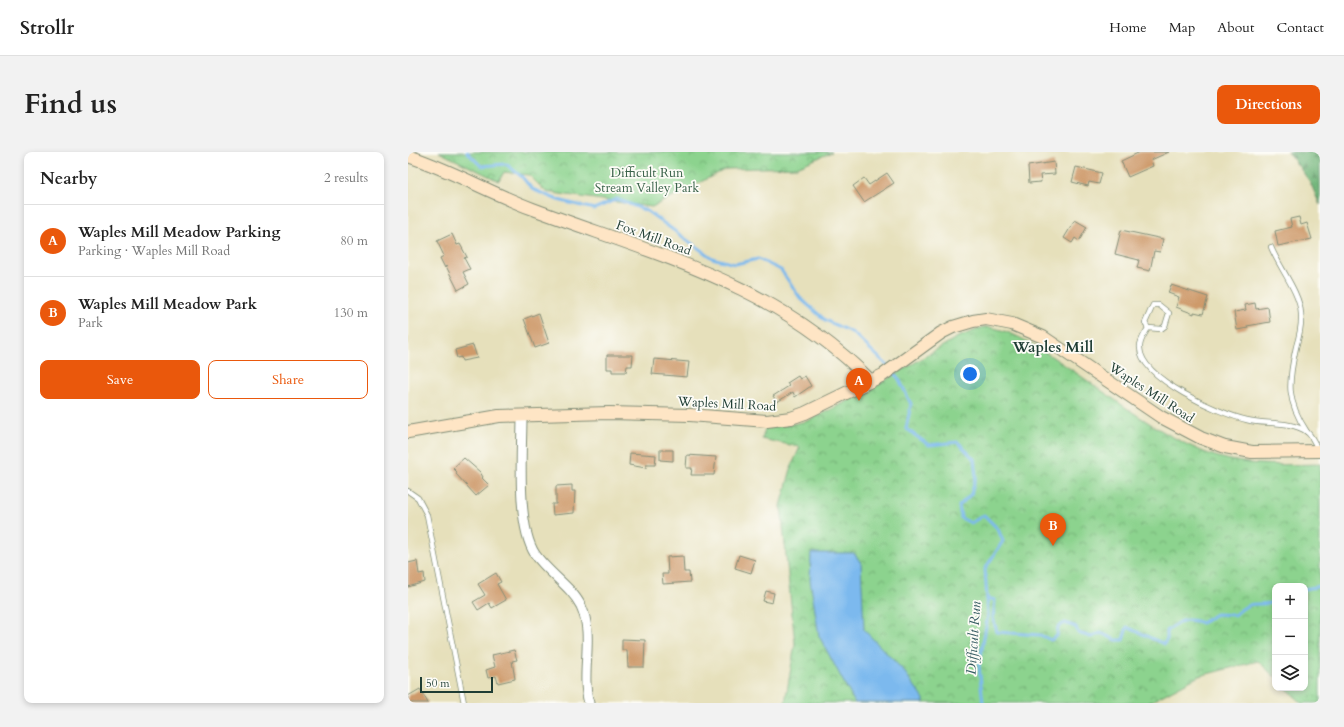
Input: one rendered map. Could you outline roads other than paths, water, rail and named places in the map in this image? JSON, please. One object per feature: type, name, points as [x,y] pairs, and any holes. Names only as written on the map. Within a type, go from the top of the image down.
[{"type":"main road","name":"Fox Mill Road","points":[[408,156],[437,166],[504,197],[648,248],[734,285],[770,303],[815,333],[847,358],[870,381]]},
{"type":"main road","name":"Waples Mill Road","points":[[408,432],[477,418],[609,413],[690,415],[778,420],[805,413],[883,375],[899,365],[940,333],[973,321],[986,320],[1002,321],[1022,327],[1044,337],[1161,417],[1201,438],[1225,447],[1252,452],[1319,451]]},
{"type":"street","points":[[522,416],[523,513],[527,538],[535,553],[547,569],[569,590],[581,607],[587,632],[586,662],[589,703]]},
{"type":"lane","points":[[1271,247],[1300,307],[1300,332],[1292,367],[1291,392],[1295,412],[1319,451]]},
{"type":"lane","points":[[1153,305],[1159,305],[1169,313],[1165,326],[1161,329],[1148,328],[1145,323],[1153,305]]},
{"type":"lane","points":[[1148,328],[1141,341],[1140,347],[1145,362],[1152,371],[1179,391],[1230,416],[1248,421],[1288,425],[1307,432]]},
{"type":"lane","points":[[408,491],[418,498],[427,515],[464,703]]},
{"type":"water","points":[[811,553],[854,553],[861,563],[864,630],[903,670],[924,699],[924,703],[855,703],[819,636],[810,580]]},
{"type":"waterway","name":"Difficult Run","points":[[467,152],[481,166],[506,164],[522,177],[532,189],[558,200],[594,209],[617,199],[647,211],[712,258],[735,264],[758,259],[781,270],[800,298],[825,320],[853,333],[889,367]]},
{"type":"waterway","name":"Difficult Run","points":[[893,372],[899,379],[911,404],[906,429],[929,445],[958,442],[974,459],[976,476],[971,494],[959,506],[961,518],[971,523],[984,515],[998,529],[1003,541],[985,569],[988,615],[979,666],[983,703]]},
{"type":"waterway","points":[[1308,588],[1320,586]]},
{"type":"waterway","points":[[987,598],[995,600],[993,618],[997,632],[1040,635],[1051,640],[1057,636],[1058,627],[1065,623],[1076,627],[1078,633],[1091,637],[1101,633],[1116,640],[1123,640],[1127,627],[1164,644],[1167,639],[1167,631],[1180,622],[1191,620],[1202,623],[1216,614],[1235,615],[1246,606],[1272,603]]},
{"type":"place","name":"Waples Mill Meadow Parking","points":[[859,401]]},
{"type":"place","name":"Waples Mill Meadow Park","points":[[1053,546]]},
{"type":"district","name":"Waples Mill","points":[[1053,347]]},
{"type":"park label","name":"Difficult Run Stream Valley Park","points":[[647,180]]}]
